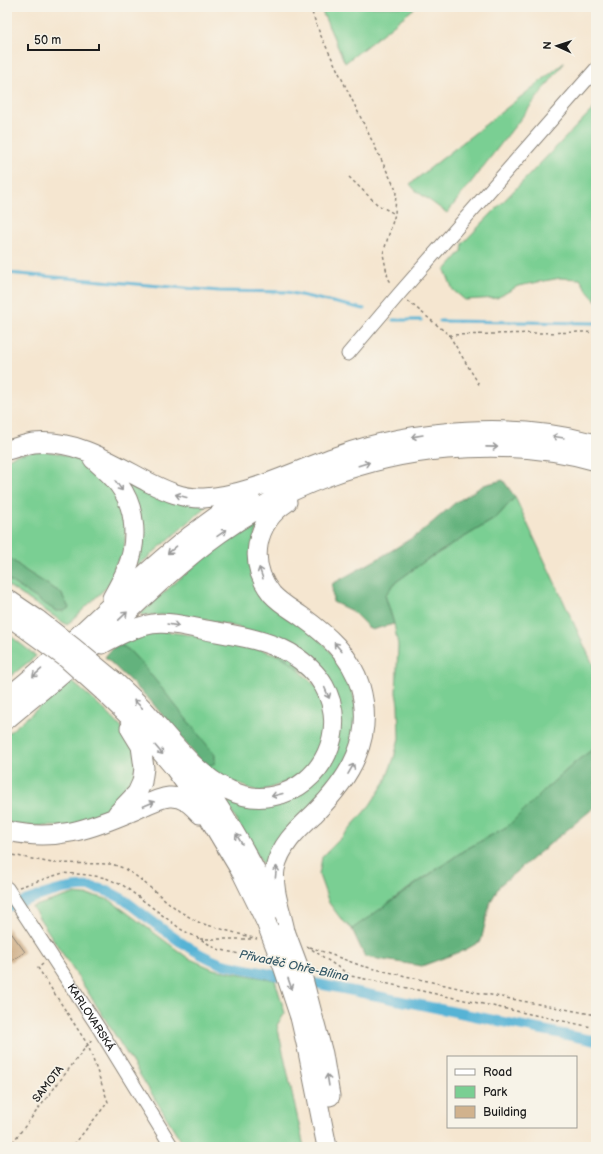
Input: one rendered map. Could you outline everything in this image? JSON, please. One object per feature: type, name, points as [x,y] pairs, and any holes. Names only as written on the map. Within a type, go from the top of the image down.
[{"type":"highway","points":[[7,450],[32,443],[51,442],[82,449],[104,458],[169,492],[187,498],[218,497],[230,494],[287,476],[357,449],[424,435],[487,431],[522,432],[557,436],[596,444]]},
{"type":"highway","points":[[7,718],[84,653],[142,598],[183,562],[220,534],[257,510],[327,476],[364,464],[396,456],[457,448],[520,448],[554,452],[596,461]]},
{"type":"highway","points":[[82,449],[119,485],[128,502],[134,524],[134,539],[127,570],[107,609]]},
{"type":"highway","points":[[9,696],[48,664],[172,550],[208,522],[246,497],[287,476]]},
{"type":"highway","points":[[279,925],[275,869],[285,844],[296,831],[333,795],[345,779],[354,763],[361,745],[364,728],[364,708],[360,686],[343,653],[332,640],[273,594],[261,575],[258,562],[257,551],[261,531],[271,515],[279,507],[327,476]]},
{"type":"highway","points":[[7,603],[33,625],[65,657],[145,711],[174,744],[201,771],[212,780],[229,790],[243,795],[259,797],[279,795],[293,789],[314,774],[330,747],[333,737],[334,716],[332,705],[324,686],[318,677],[303,663],[289,653],[266,643],[238,636],[166,624],[152,624],[137,628],[84,653]]},
{"type":"highway","points":[[109,686],[137,724],[173,766],[202,806],[242,873],[279,925]]},
{"type":"highway","points":[[109,686],[141,746],[144,768],[142,782],[137,793],[113,818]]},
{"type":"highway","points":[[174,744],[215,800],[252,862],[302,979],[312,1066],[327,1147]]},
{"type":"highway","points":[[13,831],[54,836],[71,833],[98,825],[163,798],[174,797],[180,798],[191,804],[221,836]]},
{"type":"highway","points":[[307,1019],[328,1078],[335,1147]]},
{"type":"street","points":[[348,354],[596,69]]},
{"type":"street","name":"KARLOVARSKÁ","points":[[8,889],[100,1030],[172,1147]]},
{"type":"path","points":[[310,7],[320,34],[396,190],[395,214],[383,254],[388,278],[399,294],[449,335],[480,386]]},
{"type":"path","points":[[349,177],[378,205],[395,214]]},
{"type":"path","points":[[449,335],[596,333]]},
{"type":"path","points":[[8,889],[63,873],[106,878],[124,886],[182,930],[217,949],[266,960]]},
{"type":"path","points":[[200,939],[254,939]]},
{"type":"path","points":[[307,946],[362,966],[480,993],[596,1015]]},
{"type":"path","points":[[51,956],[38,968],[88,1045],[108,1102],[72,1147]]},
{"type":"path","points":[[309,970],[351,976]]},
{"type":"path","name":"SAMOTA","points":[[9,1147],[100,1030]]},
{"type":"green space","points":[[320,7],[416,7],[345,63]]},
{"type":"green space","points":[[565,62],[447,213],[415,190],[410,184]]},
{"type":"green space","points":[[596,106],[596,301],[580,279],[560,278],[518,286],[497,298],[465,300],[453,290],[445,270],[462,251],[463,243]]},
{"type":"green space","points":[[39,450],[75,458],[94,469],[110,486],[121,505],[126,523],[124,555],[119,559],[114,567],[116,571],[111,583],[67,625],[7,585],[7,579],[56,611],[69,608],[61,593],[26,571],[7,556],[7,460],[15,455]]},
{"type":"green space","points":[[121,475],[207,506],[137,567]]},
{"type":"green space","points":[[503,480],[515,497],[496,518],[425,561],[396,582],[385,595],[394,624],[371,630],[352,611],[333,602],[332,584],[381,557],[420,533],[455,503],[484,485]]},
{"type":"green space","points":[[515,497],[596,671],[596,747],[578,760],[543,791],[508,826],[463,851],[395,898],[364,923],[352,929],[341,919],[329,903],[319,875],[322,857],[344,835],[370,805],[385,782],[394,758],[399,738],[398,704],[396,693],[398,645],[394,624],[385,595],[396,582],[425,561],[496,518]]},
{"type":"green space","points":[[259,519],[250,563],[326,646],[346,672],[352,689],[356,708],[356,727],[347,760],[267,868],[261,861],[223,798],[310,785],[334,693],[241,628],[198,618],[140,614],[227,540]]},
{"type":"green space","points":[[7,556],[26,571],[61,593],[69,608],[64,611],[56,611],[7,579]]},
{"type":"green space","points":[[153,630],[237,641],[286,658],[319,689],[327,736],[303,776],[259,792],[215,775],[136,658],[129,650],[117,643]]},
{"type":"green space","points":[[7,633],[36,656],[7,679]]},
{"type":"green space","points":[[117,643],[129,650],[144,666],[215,755],[215,763],[205,767],[149,699],[105,657]]},
{"type":"green space","points":[[71,681],[117,723],[131,741],[136,753],[135,780],[109,813],[69,827],[16,825],[7,821],[7,734]]},
{"type":"green space","points":[[596,747],[596,806],[500,885],[490,903],[481,941],[465,950],[422,966],[365,957],[352,929],[463,851],[508,826],[543,791],[578,760]]},
{"type":"green space","points":[[73,894],[96,896],[110,900],[188,958],[213,969],[275,980],[285,1013],[277,1025],[304,1147],[185,1147],[95,1003],[32,907]]},
{"type":"building","points":[[7,927],[25,952],[10,962],[7,958]]},
{"type":"waterway","points":[[7,273],[219,291],[287,292],[364,309]]},
{"type":"waterway","points":[[393,320],[421,320]]},
{"type":"waterway","points":[[440,321],[596,323]]},
{"type":"waterway","name":"Přivaděč Ohře-Bílina","points":[[7,907],[63,889],[74,887],[97,888],[110,892],[123,899],[158,926],[195,951],[222,964],[596,1041]]}]
